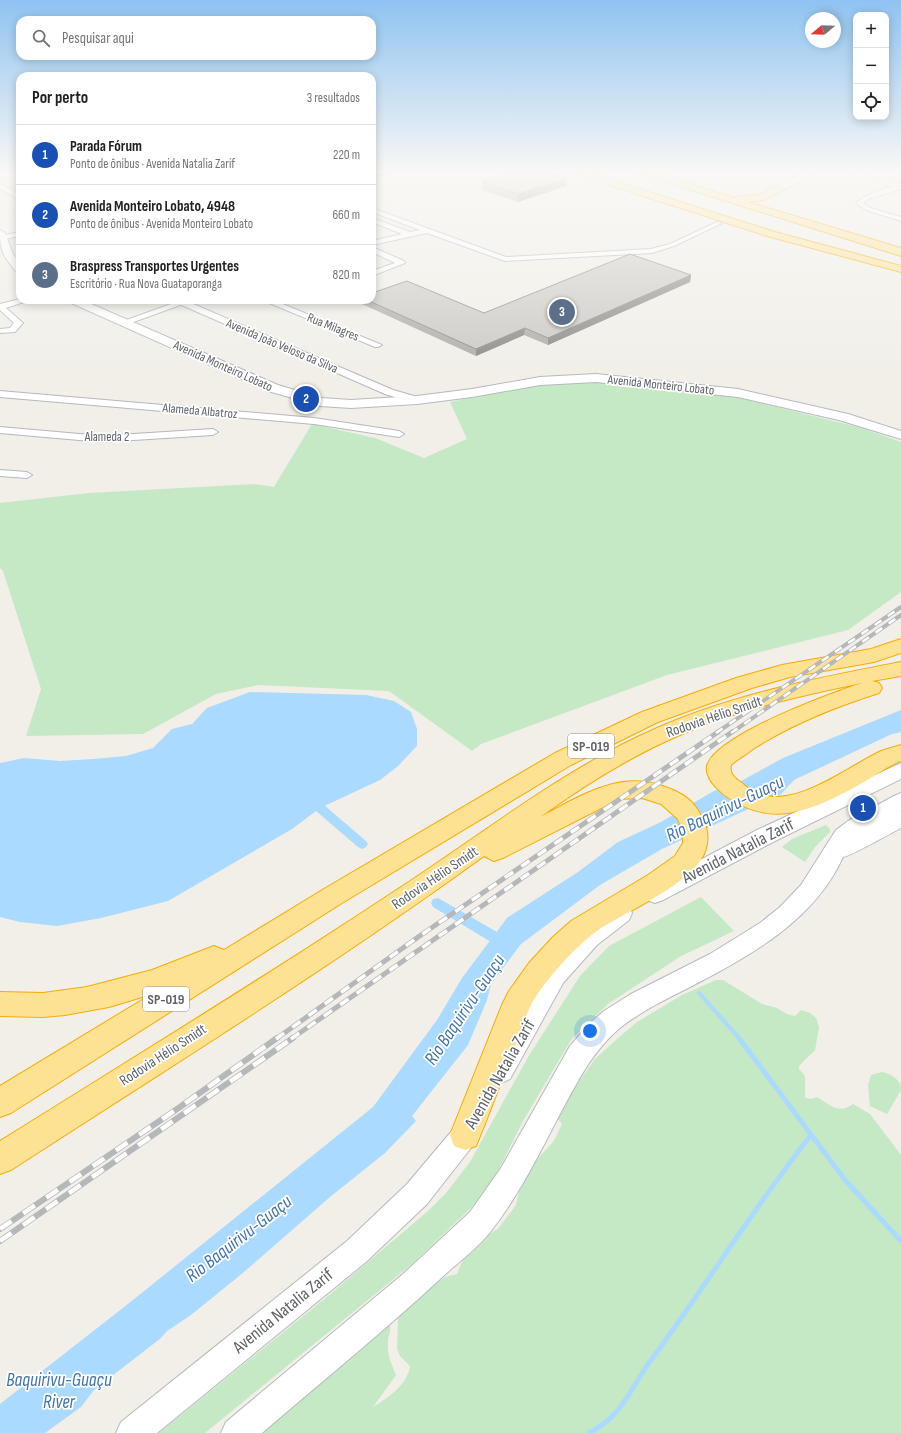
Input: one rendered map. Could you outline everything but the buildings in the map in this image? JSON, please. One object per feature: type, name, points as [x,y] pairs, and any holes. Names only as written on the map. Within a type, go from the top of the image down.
[{"type":"highway","points":[[800,240],[901,266]]},
{"type":"highway","points":[[813,240],[901,266]]},
{"type":"highway","points":[[818,240],[901,266]]},
{"type":"highway","points":[[825,240],[901,266]]},
{"type":"highway","points":[[854,240],[901,256]]},
{"type":"highway","points":[[861,240],[901,252]]},
{"type":"highway","name":"Rodovia Hélio Smidt","points":[[0,1103],[333,896],[563,759],[650,717],[744,683],[789,670],[874,655],[901,646]]},
{"type":"highway","name":"Rodovia Hélio Smidt","points":[[874,655],[901,656]]},
{"type":"highway","name":"Rodovia Hélio Smidt","points":[[0,1159],[408,896],[575,781],[619,755],[666,732],[744,704],[850,679],[901,670]]},
{"type":"highway","points":[[901,680],[843,696],[778,724],[759,734],[721,762],[718,769],[723,780],[734,792],[767,805],[786,805],[813,798],[889,757],[901,753]]},
{"type":"highway","points":[[408,896],[610,792],[642,790],[654,792],[673,799],[683,807],[696,830],[696,841],[690,857],[679,868],[610,908],[580,929],[553,955],[539,972],[519,1001],[465,1135]]},
{"type":"highway","points":[[0,1004],[44,1004],[102,996],[160,980],[213,957],[333,896]]},
{"type":"main road","points":[[3,240],[8,255],[16,265]]},
{"type":"main road","name":"Avenida Monteiro Lobato","points":[[82,304],[224,368],[288,394],[335,404],[417,400],[472,393],[554,379],[612,379],[700,388],[757,396],[843,417],[901,435]]},
{"type":"main road","name":"Avenida Natalia Zarif","points":[[132,1433],[357,1252],[417,1194],[465,1135],[555,976],[589,938],[623,912],[765,836],[901,770]]},
{"type":"main road","points":[[237,1433],[413,1284],[480,1222],[511,1178],[579,1054],[598,1032],[613,1019],[640,1001],[718,961],[768,930],[788,914],[809,891],[831,859],[836,847],[855,827],[901,801]]},
{"type":"main road","points":[[831,859],[854,842],[901,819]]},
{"type":"street","points":[[455,240],[500,257],[513,259],[659,250],[681,240]]},
{"type":"street","points":[[376,251],[401,263],[376,273]]},
{"type":"street","points":[[1,307],[16,303]]},
{"type":"street","points":[[125,322],[175,304]]},
{"type":"street","name":"Avenida João Veloso da Silva","points":[[190,304],[389,392]]},
{"type":"street","name":"Rua Milagres","points":[[279,305],[378,345]]},
{"type":"street","points":[[0,332],[12,330],[18,323],[1,307]]},
{"type":"street","points":[[380,402],[389,392]]},
{"type":"street","name":"Avenida Monteiro Lobato","points":[[389,392],[417,400]]},
{"type":"street","name":"Alameda Albatroz","points":[[0,394],[314,421],[399,434]]},
{"type":"street","name":"Alameda 2","points":[[0,430],[102,439],[213,432]]},
{"type":"street","points":[[0,473],[27,475]]},
{"type":"green space","points":[[597,382],[731,396],[862,428],[901,442],[901,592],[848,630],[667,675],[481,744],[472,751],[389,691],[258,685],[216,694],[143,734],[26,736],[41,689],[3,571],[0,568],[0,503],[89,493],[255,484],[274,487],[312,424],[375,438],[424,458],[467,439],[450,402],[543,383]]},
{"type":"green space","points":[[826,825],[830,829],[830,832],[815,847],[805,862],[782,847],[792,839]]},
{"type":"green space","points":[[701,897],[734,931],[681,956],[608,1004],[571,1040],[523,1121],[495,1177],[474,1205],[412,1264],[205,1433],[159,1433],[328,1296],[428,1211],[446,1193],[470,1162],[528,1057],[580,976],[609,946]]},
{"type":"green space","points":[[716,980],[723,980],[762,1004],[777,1008],[787,1014],[795,1016],[801,1010],[810,1013],[816,1018],[819,1027],[815,1050],[799,1066],[799,1069],[805,1076],[805,1098],[811,1099],[817,1097],[839,1109],[843,1109],[853,1104],[870,1114],[901,1155],[901,1433],[261,1433],[368,1343],[379,1328],[387,1323],[390,1325],[388,1341],[389,1355],[396,1375],[373,1407],[396,1390],[405,1379],[410,1366],[400,1356],[397,1349],[398,1318],[403,1311],[427,1290],[445,1277],[457,1274],[465,1255],[478,1241],[498,1229],[516,1205],[521,1184],[531,1166],[554,1141],[562,1124],[556,1117],[560,1109],[565,1105],[568,1097],[595,1059],[637,1022],[682,995]]},
{"type":"green space","points":[[882,1072],[895,1078],[901,1086],[901,1090],[887,1114],[870,1106],[868,1085],[871,1075]]},
{"type":"water","points":[[250,692],[366,695],[394,701],[411,712],[417,729],[417,746],[398,766],[380,780],[320,808],[292,829],[168,901],[101,918],[57,926],[20,922],[0,917],[0,763],[24,758],[60,761],[126,756],[153,748],[172,729],[192,724],[207,708]]},
{"type":"water","name":"Baquirivu-Guaçu River","points":[[901,710],[901,732],[892,734],[794,780],[781,794],[662,849],[600,885],[521,944],[491,984],[487,1000],[468,1045],[412,1116],[416,1121],[385,1153],[330,1197],[244,1272],[191,1315],[167,1331],[161,1338],[94,1390],[81,1407],[45,1433],[0,1433],[0,1404],[133,1300],[373,1107],[437,1020],[462,978],[507,918],[578,872],[618,842],[661,822],[712,792],[743,780],[783,758]]},
{"type":"waterway","points":[[320,808],[362,844]]},
{"type":"waterway","points":[[438,903],[506,944]]},
{"type":"waterway","points":[[699,993],[740,1039]]},
{"type":"waterway","points":[[739,1038],[845,1180],[901,1241]]},
{"type":"waterway","points":[[589,1433],[605,1423],[620,1408],[750,1218],[811,1135]]},
{"type":"railway","points":[[716,733],[901,607]]},
{"type":"railway","points":[[731,733],[901,615]]},
{"type":"railway","points":[[276,1039],[421,935],[718,732]]},
{"type":"railway","points":[[291,1039],[732,732]]},
{"type":"railway","points":[[0,1229],[180,1107],[277,1038]]},
{"type":"railway","points":[[0,1241],[293,1038]]},
{"type":"place","name":"Braspress Transportes Urgentes","points":[[562,312]]},
{"type":"place","name":"Avenida Monteiro Lobato, 4948","points":[[306,399]]},
{"type":"place","name":"Parada Fórum","points":[[863,808]]},
{"type":"water label","name":"Rio Baquirivu-Guaçu","points":[[725,809]]},
{"type":"water label","name":"Rio Baquirivu-Guaçu","points":[[465,1010]]},
{"type":"water label","name":"Rio Baquirivu-Guaçu","points":[[239,1239]]}]
